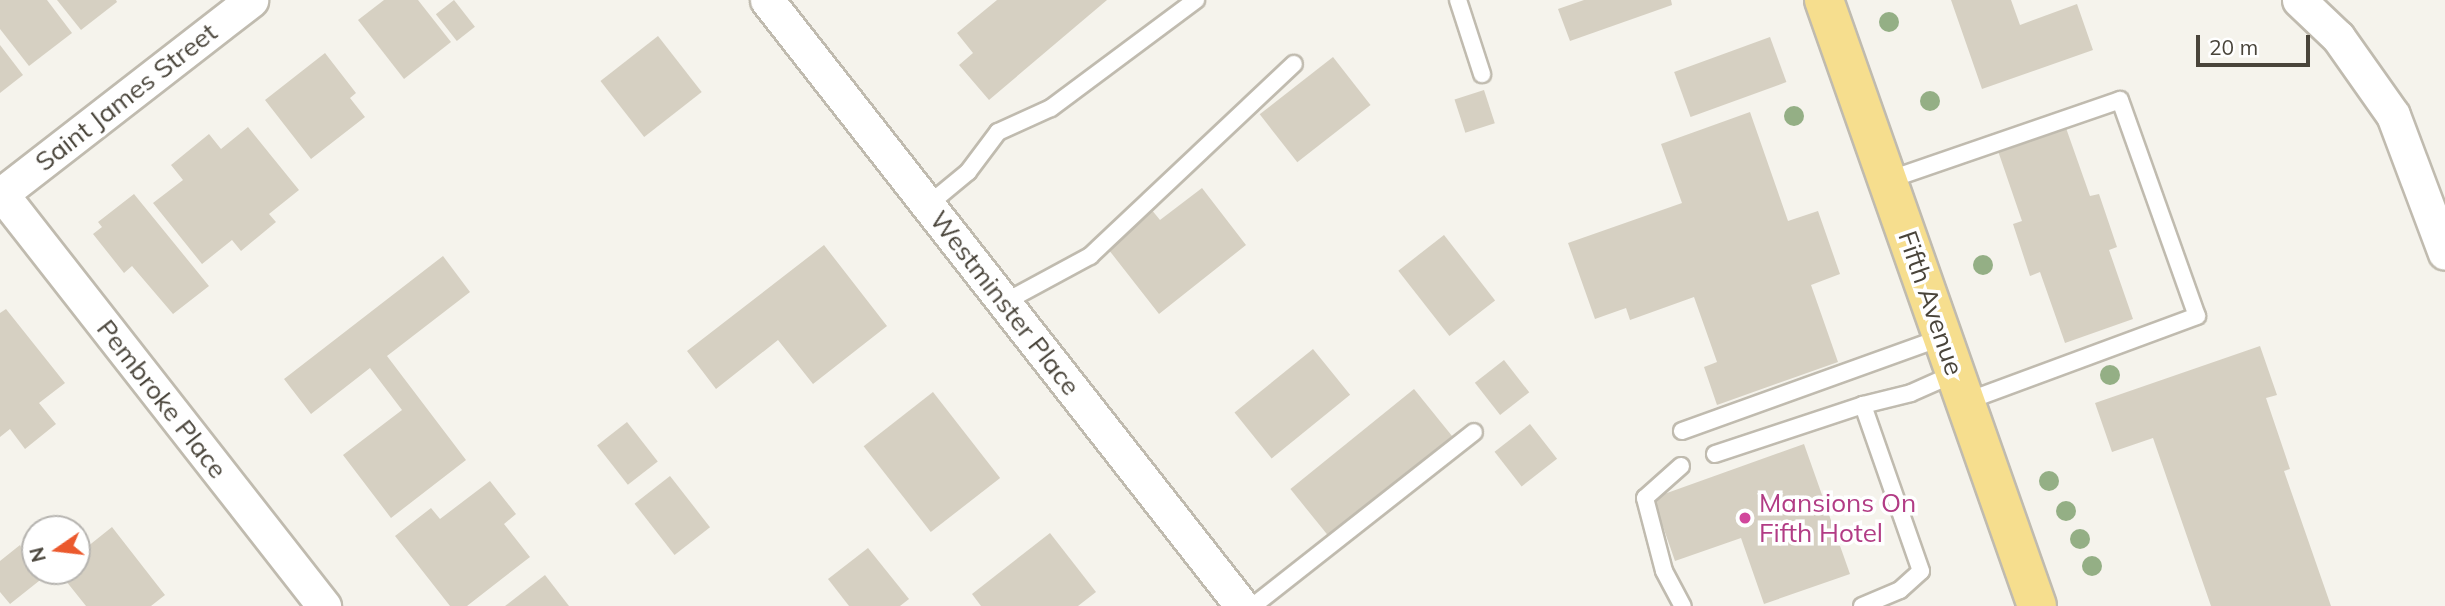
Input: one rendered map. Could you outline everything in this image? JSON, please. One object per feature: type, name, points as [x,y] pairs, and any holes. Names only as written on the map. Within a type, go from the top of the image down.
[{"type":"highway","name":"Fifth Avenue","points":[[1824,0],[2037,606]]},
{"type":"street","name":"Saint James Street","points":[[0,194],[251,0]]},
{"type":"street","name":"Westminster Place","points":[[766,0],[1242,606]]},
{"type":"street","points":[[2299,0],[2338,37],[2393,115],[2432,190],[2445,253]]},
{"type":"street","name":"Pembroke Place","points":[[0,194],[324,606]]},
{"type":"lane","points":[[928,205],[968,173],[998,132],[1051,108],[1196,0]]},
{"type":"lane","points":[[1458,0],[1482,75]]},
{"type":"lane","points":[[1005,302],[1090,256],[1294,64]]},
{"type":"lane","points":[[1715,454],[1863,405],[1911,393],[1960,388],[2197,316],[2120,100],[1887,180]]},
{"type":"lane","points":[[1682,431],[1942,337]]},
{"type":"lane","points":[[1861,606],[1900,590],[1921,570],[1863,405]]},
{"type":"lane","points":[[1253,606],[1474,432]]},
{"type":"lane","points":[[1681,466],[1645,498],[1664,571],[1683,606]]},
{"type":"building","points":[[0,0],[47,0],[72,33],[29,66],[0,29]]},
{"type":"building","points":[[57,0],[116,0],[117,2],[81,30]]},
{"type":"building","points":[[384,0],[418,0],[451,42],[404,79],[358,20]]},
{"type":"building","points":[[454,0],[475,27],[457,41],[436,14]]},
{"type":"building","points":[[997,0],[1107,0],[989,100],[959,65],[973,53],[957,33]]},
{"type":"building","points":[[1584,0],[1671,0],[1672,5],[1570,41],[1558,9]]},
{"type":"building","points":[[1951,0],[2011,0],[2020,25],[2077,4],[2093,50],[1982,89]]},
{"type":"building","points":[[658,36],[702,92],[644,137],[600,81]]},
{"type":"building","points":[[1770,37],[1786,82],[1691,117],[1674,72]]},
{"type":"building","points":[[0,45],[23,75],[0,93]]},
{"type":"building","points":[[325,53],[356,93],[350,98],[365,117],[311,159],[265,100]]},
{"type":"building","points":[[1333,57],[1371,105],[1297,162],[1260,114]]},
{"type":"building","points":[[1484,90],[1495,123],[1465,133],[1455,100]]},
{"type":"building","points":[[1750,112],[1788,221],[1818,211],[1840,274],[1811,285],[1838,362],[1717,405],[1704,367],[1717,362],[1694,297],[1630,320],[1626,308],[1595,319],[1568,243],[1682,203],[1661,144]]},
{"type":"building","points":[[248,127],[299,190],[269,214],[276,222],[241,251],[232,240],[202,264],[153,203],[183,180],[171,165],[209,134],[221,149]]},
{"type":"building","points":[[2066,128],[2090,196],[2099,194],[2117,247],[2109,250],[2133,319],[2065,343],[2040,272],[2030,276],[2013,224],[2022,221],[1998,151]]},
{"type":"building","points":[[1202,188],[1246,245],[1159,314],[1105,245],[1151,209],[1160,220]]},
{"type":"building","points":[[134,194],[209,286],[173,314],[132,266],[124,273],[93,234],[102,227],[98,222]]},
{"type":"building","points":[[1444,235],[1495,300],[1449,336],[1398,271]]},
{"type":"building","points":[[824,245],[887,326],[813,384],[778,340],[716,389],[687,351]]},
{"type":"building","points":[[443,256],[470,292],[387,356],[466,460],[391,518],[343,455],[402,410],[370,368],[311,414],[284,379]]},
{"type":"building","points":[[6,309],[65,383],[39,403],[56,424],[25,449],[10,429],[0,437],[0,313]]},
{"type":"building","points":[[2260,346],[2277,395],[2266,398],[2290,469],[2284,471],[2331,606],[2211,606],[2153,438],[2112,452],[2095,403]]},
{"type":"building","points":[[1313,349],[1350,395],[1272,458],[1235,413]]},
{"type":"building","points":[[1504,360],[1529,392],[1500,415],[1475,383]]},
{"type":"building","points":[[1414,389],[1454,438],[1330,538],[1290,489]]},
{"type":"building","points":[[933,392],[1000,478],[931,532],[864,446]]},
{"type":"building","points":[[627,422],[658,461],[628,485],[597,445]]},
{"type":"building","points":[[1530,424],[1557,459],[1522,486],[1495,452]]},
{"type":"building","name":"Mansions On Fifth Hotel","points":[[1804,444],[1850,574],[1764,604],[1741,538],[1675,561],[1653,498]]},
{"type":"building","points":[[670,476],[710,527],[675,555],[635,504]]},
{"type":"building","points":[[490,481],[516,514],[504,524],[530,557],[467,606],[450,606],[395,536],[431,508],[440,519]]},
{"type":"building","points":[[112,527],[165,595],[151,606],[86,606],[69,585],[91,585],[91,544]]},
{"type":"building","points":[[1050,533],[1096,592],[1078,606],[981,606],[972,594]]},
{"type":"building","points":[[20,545],[21,585],[34,585],[10,604],[0,592],[0,561]]},
{"type":"building","points":[[868,548],[909,599],[900,606],[849,606],[828,579]]},
{"type":"building","points":[[545,575],[569,606],[505,606]]},
{"type":"place","name":"Mansions On Fifth Hotel","points":[[1745,518]]}]
